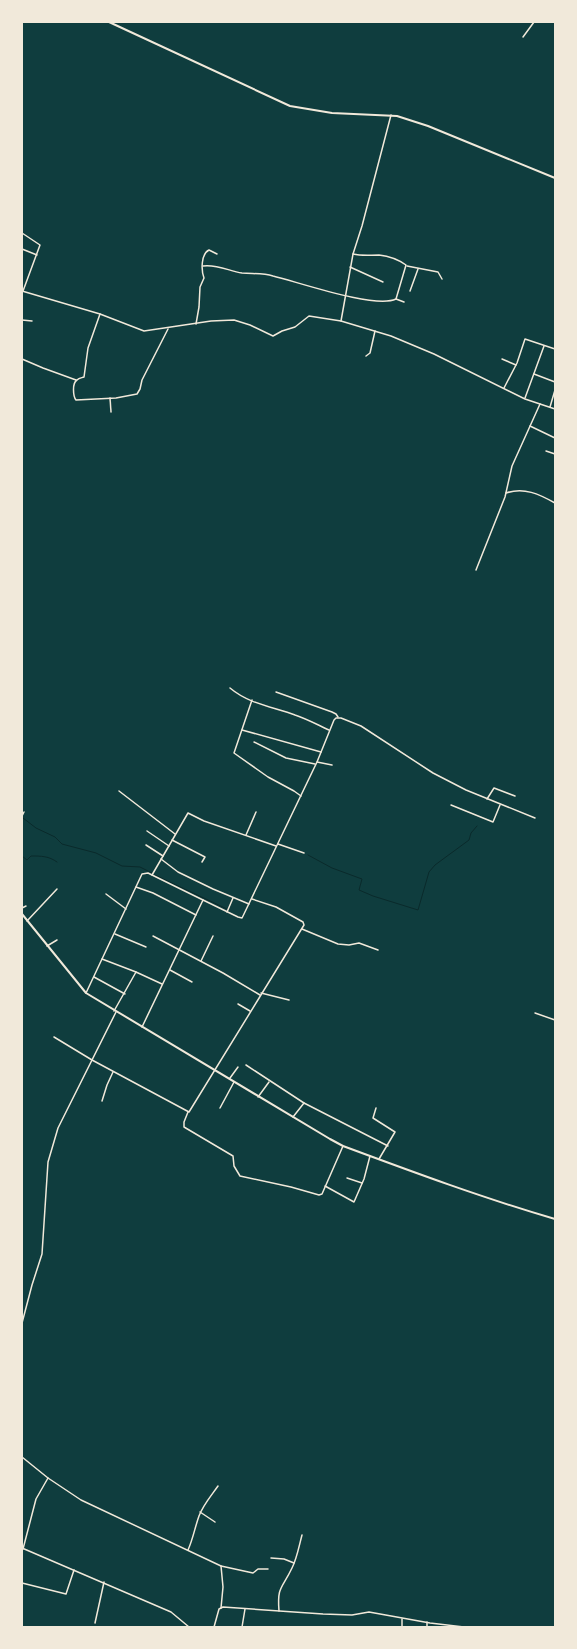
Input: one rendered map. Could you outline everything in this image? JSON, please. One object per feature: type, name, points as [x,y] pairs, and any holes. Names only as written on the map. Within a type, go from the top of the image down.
[{"type":"main road","points":[[109,22],[290,106],[332,113],[391,115],[428,126],[555,178]]},
{"type":"main road","points":[[22,914],[86,993],[115,1012],[342,1146],[493,1200],[555,1219]]},
{"type":"street","points":[[523,37],[534,22]]},
{"type":"street","points":[[341,321],[353,254],[362,226],[391,115]]},
{"type":"street","points":[[22,233],[40,244],[22,291],[100,314],[144,332],[196,324],[236,321],[259,328],[273,336],[282,331],[295,327],[309,316],[341,321],[392,336],[428,351],[525,399],[555,409]]},
{"type":"street","points":[[22,249],[37,255]]},
{"type":"street","points":[[196,324],[200,287],[204,278],[202,273],[204,256],[207,250],[217,254]]},
{"type":"street","points":[[353,254],[363,256],[379,255],[418,269],[438,272],[442,279]]},
{"type":"street","points":[[396,299],[407,265]]},
{"type":"street","points":[[203,266],[212,266],[243,273],[271,275],[353,298],[380,301],[396,299],[404,302]]},
{"type":"street","points":[[350,267],[383,282]]},
{"type":"street","points":[[410,291],[418,269]]},
{"type":"street","points":[[22,359],[76,380],[84,377],[88,348],[100,314]]},
{"type":"street","points":[[22,320],[32,321]]},
{"type":"street","points":[[76,380],[73,395],[76,400],[131,397],[137,394],[142,380],[168,329]]},
{"type":"street","points":[[366,356],[370,353],[375,331]]},
{"type":"street","points":[[504,389],[508,384],[516,365],[525,339],[555,349]]},
{"type":"street","points":[[525,399],[544,346]]},
{"type":"street","points":[[502,359],[516,365]]},
{"type":"street","points":[[534,374],[555,382]]},
{"type":"street","points":[[550,407],[555,390]]},
{"type":"street","points":[[110,398],[111,412]]},
{"type":"street","points":[[476,570],[506,494],[512,466],[540,404]]},
{"type":"street","points":[[530,426],[555,438]]},
{"type":"street","points":[[546,451],[555,454]]},
{"type":"street","points":[[506,494],[516,490],[527,491],[555,503]]},
{"type":"street","points":[[230,688],[242,697],[280,711],[294,714],[329,730]]},
{"type":"street","points":[[276,692],[332,712],[336,714],[338,718],[361,726],[433,773],[500,805],[535,818]]},
{"type":"street","points":[[252,700],[234,754],[268,777],[290,788],[300,796]]},
{"type":"street","points":[[86,993],[142,874],[146,873],[152,875],[242,918],[316,763],[329,730],[334,720],[338,718]]},
{"type":"street","points":[[242,730],[321,752]]},
{"type":"street","points":[[254,742],[286,758],[332,765]]},
{"type":"street","points":[[487,799],[494,788],[515,796]]},
{"type":"street","points":[[119,791],[175,834]]},
{"type":"street","points":[[451,805],[493,822],[500,805]]},
{"type":"street","points":[[22,816],[24,812]]},
{"type":"street","points":[[246,835],[256,812]]},
{"type":"street","points":[[152,875],[175,834],[185,821],[188,813],[204,821],[277,845],[304,852]]},
{"type":"street","points":[[147,831],[169,846]]},
{"type":"street","points":[[172,840],[205,857],[202,862]]},
{"type":"street","points":[[146,844],[163,856]]},
{"type":"street","points":[[161,859],[178,872],[249,904]]},
{"type":"street","points":[[136,887],[196,916]]},
{"type":"street","points":[[28,921],[57,889]]},
{"type":"street","points":[[106,894],[126,909]]},
{"type":"street","points":[[227,911],[233,898]]},
{"type":"street","points":[[252,899],[276,907],[298,919],[303,922],[302,929],[213,1070],[189,1112],[184,1122],[184,1126],[232,1156],[234,1166],[238,1174],[243,1177],[284,1185],[319,1195],[322,1194],[342,1146]]},
{"type":"street","points":[[142,1027],[203,900]]},
{"type":"street","points":[[22,908],[26,906]]},
{"type":"street","points":[[302,929],[338,944],[349,945],[359,943],[378,950]]},
{"type":"street","points":[[114,934],[146,947]]},
{"type":"street","points":[[153,936],[260,994],[289,1000]]},
{"type":"street","points":[[201,961],[213,936]]},
{"type":"street","points":[[47,946],[57,940]]},
{"type":"street","points":[[102,959],[136,972],[163,985]]},
{"type":"street","points":[[170,970],[192,982]]},
{"type":"street","points":[[22,1323],[42,1254],[48,1159],[56,1134],[136,972]]},
{"type":"street","points":[[94,977],[125,994]]},
{"type":"street","points":[[238,1004],[250,1011]]},
{"type":"street","points":[[535,1013],[555,1020]]},
{"type":"street","points":[[54,1037],[113,1072],[189,1112]]},
{"type":"street","points":[[246,1065],[304,1103],[388,1146]]},
{"type":"street","points":[[229,1079],[238,1067]]},
{"type":"street","points":[[102,1102],[113,1072]]},
{"type":"street","points":[[220,1108],[234,1082]]},
{"type":"street","points":[[258,1097],[270,1082]]},
{"type":"street","points":[[293,1117],[304,1103]]},
{"type":"street","points":[[376,1108],[373,1118],[395,1132],[379,1159]]},
{"type":"street","points":[[325,1186],[353,1202],[362,1183],[370,1156]]},
{"type":"street","points":[[347,1178],[362,1183]]},
{"type":"street","points":[[22,1457],[48,1478],[81,1500],[221,1566],[253,1573],[258,1569],[268,1569]]},
{"type":"street","points":[[48,1478],[36,1499],[23,1548],[171,1612],[189,1627]]},
{"type":"street","points":[[188,1550],[193,1539],[200,1512],[218,1486]]},
{"type":"street","points":[[200,1512],[215,1522]]},
{"type":"street","points":[[278,1612],[280,1587],[294,1563],[302,1535]]},
{"type":"street","points":[[271,1558],[284,1559],[294,1563]]},
{"type":"street","points":[[214,1627],[221,1608],[224,1587],[221,1566]]},
{"type":"street","points":[[22,1583],[66,1594],[74,1570]]},
{"type":"street","points":[[95,1623],[104,1582]]},
{"type":"street","points":[[221,1608],[346,1615],[369,1612],[464,1627]]},
{"type":"street","points":[[242,1627],[245,1609]]},
{"type":"street","points":[[402,1618],[402,1627]]},
{"type":"street","points":[[427,1622],[427,1627]]},
{"type":"waterway","points":[[23,818],[36,828],[55,837],[62,844],[96,853],[122,866],[140,867],[152,873]]},
{"type":"waterway","points":[[308,855],[332,868],[362,879],[359,890],[418,910],[429,872],[435,865],[469,840],[471,833],[477,826]]},
{"type":"waterway","points":[[22,856],[27,860],[31,856],[45,857],[57,862]]},
{"type":"waterway","points":[[155,875],[227,909]]}]
